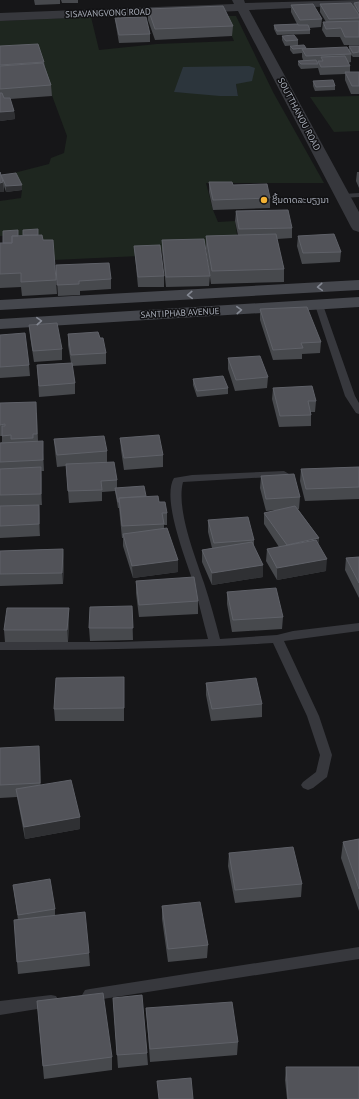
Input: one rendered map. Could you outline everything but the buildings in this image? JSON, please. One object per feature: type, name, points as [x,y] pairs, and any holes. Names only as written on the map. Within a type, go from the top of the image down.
[{"type":"street","name":"SISAVANGVONG ROAD","points":[[0,17],[240,4],[359,2]]},
{"type":"street","name":"SOUTTHANOU ROAD","points":[[240,4],[359,227]]},
{"type":"street","name":"SANTIPHAB AVENUE","points":[[0,305],[359,285]]},
{"type":"street","name":"SANTIPHAB AVENUE","points":[[0,324],[359,302]]},
{"type":"lane","points":[[343,196],[359,195]]},
{"type":"lane","points":[[319,305],[350,396],[359,411]]},
{"type":"lane","points":[[215,643],[199,584],[184,542],[175,492],[178,480],[192,478],[284,474]]},
{"type":"lane","points":[[0,646],[118,646],[215,643],[277,639],[293,635],[359,627]]},
{"type":"lane","points":[[277,639],[313,716],[326,755],[322,774],[308,785]]},
{"type":"lane","points":[[0,1008],[359,953]]},
{"type":"shaded area","points":[[223,16],[236,16],[273,92],[324,183],[206,183],[213,210],[218,222],[235,221],[239,248],[162,250],[160,255],[54,260],[44,253],[41,235],[0,236],[0,201],[21,198],[22,190],[14,173],[49,164],[51,158],[64,153],[67,136],[44,74],[0,57],[0,21],[91,17],[99,50],[157,44],[234,41]],"holes":[[[236,84],[238,95],[175,92]]]},
{"type":"shaded area","points":[[249,66],[255,68],[252,81],[236,84],[238,96],[174,92],[183,67]]},
{"type":"shaded area","points":[[359,96],[359,131],[334,132],[310,97]]},
{"type":"place","name":"ຊີ້ນດາດລະບຽງນາ","points":[[264,200]]}]
